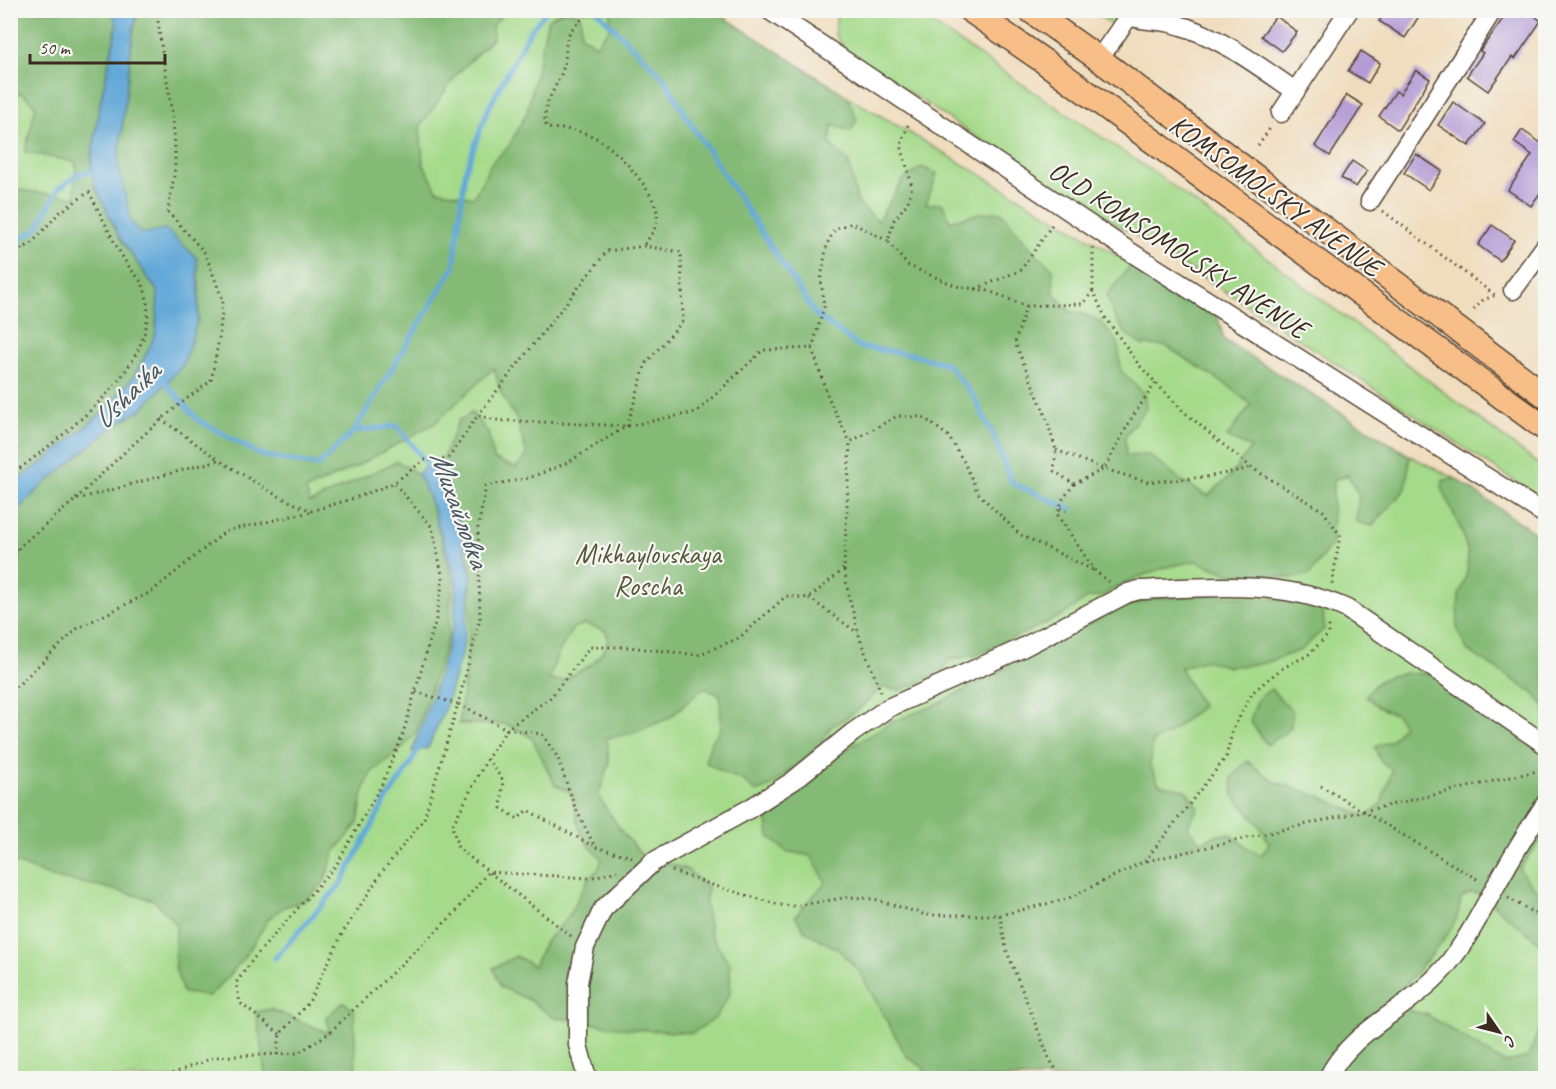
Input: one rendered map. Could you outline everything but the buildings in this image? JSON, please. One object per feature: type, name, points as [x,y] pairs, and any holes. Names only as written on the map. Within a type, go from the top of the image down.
[{"type":"main road","name":"KOMSOMOLSKY AVENUE","points":[[970,10],[1046,62],[1545,429]]},
{"type":"main road","name":"KOMSOMOLSKY AVENUE","points":[[1030,10],[1099,59],[1545,396]]},
{"type":"street","name":"OLD KOMSOMOLSKY AVENUE","points":[[769,10],[792,16],[1101,232],[1545,515]]},
{"type":"street","points":[[1281,113],[1349,10]]},
{"type":"street","points":[[1370,201],[1493,10]]},
{"type":"street","points":[[1099,59],[1126,13],[1144,20],[1173,23],[1220,41],[1295,91]]},
{"type":"street","points":[[1514,290],[1545,245]]},
{"type":"street","points":[[587,1078],[578,1045],[578,982],[585,947],[603,909],[653,862],[705,835],[775,792],[888,708],[1020,649],[1128,593],[1138,590],[1212,586],[1273,590],[1330,601],[1356,616],[1545,746]]},
{"type":"street","points":[[1328,1078],[1346,1050],[1410,1000],[1436,977],[1454,956],[1545,803]]},
{"type":"path","points":[[10,553],[20,548],[75,500],[161,419],[211,381],[223,301],[205,253],[168,212],[175,162],[170,91],[159,32],[158,10]]},
{"type":"path","points":[[589,10],[570,31],[564,67],[552,91],[543,120],[547,128],[573,129],[594,137],[614,149],[647,188],[657,212],[656,228],[644,246]]},
{"type":"path","points":[[1258,145],[1281,113]]},
{"type":"path","points":[[888,242],[894,220],[908,202],[912,186],[901,145],[910,120]]},
{"type":"path","points":[[10,255],[31,244],[59,213],[89,192],[127,264],[145,287],[149,307],[145,338],[130,365],[87,415],[10,475]]},
{"type":"path","points":[[1370,201],[1496,296]]},
{"type":"path","points":[[975,289],[1022,270],[1056,218]]},
{"type":"path","points":[[888,708],[858,633],[844,569],[850,442],[828,397],[812,348],[824,307],[821,278],[827,244],[835,229],[852,224],[888,242],[907,265],[956,286],[989,291],[1026,306],[1083,304],[1093,291]]},
{"type":"path","points":[[1101,232],[1093,243],[1093,291],[1105,317],[1139,364],[1182,410],[1252,468],[1323,511],[1340,535],[1330,601],[1329,634],[1308,655],[1281,669],[1253,692],[1233,729],[1226,757],[1145,861]]},
{"type":"path","points":[[10,688],[17,686],[78,628],[151,592],[225,531],[355,498],[394,483],[424,460],[448,459],[478,415],[607,251],[644,246],[681,252],[683,321],[646,363],[627,426],[567,463],[529,478],[486,486],[478,528],[480,619],[424,819],[382,872],[342,934],[309,1002],[280,1034],[277,1055]]},
{"type":"path","points":[[1474,310],[1483,300],[1514,290]]},
{"type":"path","points":[[1026,306],[1015,343],[1045,414],[1056,450],[1054,471],[1074,484]]},
{"type":"path","points":[[478,415],[494,420],[627,426],[697,412],[764,350],[812,348]]},
{"type":"path","points":[[1095,571],[1057,514],[1074,484],[1104,469],[1131,419],[1156,382]]},
{"type":"path","points":[[850,442],[897,416],[922,417],[948,436],[963,460],[978,493],[1019,534],[1095,571],[1128,593]]},
{"type":"path","points":[[161,419],[219,460],[276,495],[311,511]]},
{"type":"path","points":[[1056,450],[1104,469],[1148,482],[1206,477],[1252,468]]},
{"type":"path","points":[[75,500],[219,460]]},
{"type":"path","points":[[280,1034],[240,1003],[236,983],[254,958],[337,864],[381,784],[402,737],[436,620],[443,579],[432,527],[394,483]]},
{"type":"path","points":[[1060,508],[1066,511]]},
{"type":"path","points":[[10,565],[20,548]]},
{"type":"path","points":[[809,598],[844,569]]},
{"type":"path","points":[[585,947],[459,848],[452,826],[487,759],[507,729],[551,697],[590,647],[629,647],[698,655],[739,638],[786,596],[809,598],[858,633]]},
{"type":"path","points":[[416,692],[458,704],[507,729],[542,734],[558,758],[574,805],[595,847]]},
{"type":"path","points":[[487,759],[503,780],[501,808],[518,819],[527,810],[595,847],[653,862],[709,884],[779,905],[801,905],[849,897],[874,899],[926,915],[1000,915],[1067,899],[1145,861],[1545,769]]},
{"type":"path","points":[[1321,786],[1545,921]]},
{"type":"path","points":[[488,872],[589,878],[621,870]]},
{"type":"path","points":[[161,1078],[215,1057],[298,1053],[329,1033],[455,913],[488,872]]},
{"type":"path","points":[[1000,915],[1006,950],[1049,1058],[1061,1078]]},
{"type":"path","points":[[18,1078],[26,1078]]},
{"type":"green space","points":[[11,11],[113,11],[117,25],[100,104],[91,162],[94,184],[120,238],[158,292],[156,332],[134,376],[105,410],[48,459],[11,484],[10,273],[18,263],[11,260],[11,189],[75,197],[76,162],[25,152],[36,106],[22,93],[11,95]]},
{"type":"green space","name":"Mikhaylovskaya Roscha","points":[[138,11],[714,11],[847,96],[1216,311],[1224,340],[1410,456],[1456,479],[1545,540],[1545,1078],[11,1078],[11,516],[41,487]]},
{"type":"green space","points":[[138,11],[506,11],[492,26],[493,38],[457,74],[420,127],[423,163],[437,190],[474,197],[492,162],[509,146],[527,112],[548,19],[564,12],[576,14],[581,17],[581,35],[596,45],[609,29],[611,11],[714,11],[847,96],[857,120],[851,131],[832,125],[830,144],[849,163],[857,202],[878,221],[903,180],[922,167],[937,174],[926,204],[942,203],[950,221],[980,213],[1001,212],[1035,253],[1053,269],[1054,294],[1069,311],[1081,313],[1101,322],[1118,343],[1121,371],[1144,393],[1146,408],[1125,436],[1126,456],[1149,455],[1183,482],[1208,496],[1231,475],[1251,448],[1227,437],[1251,405],[1230,387],[1166,346],[1142,345],[1127,335],[1115,318],[1107,295],[1132,264],[1216,311],[1224,340],[1410,456],[1406,489],[1372,526],[1356,522],[1359,496],[1348,475],[1333,480],[1332,543],[1310,574],[1294,578],[1227,573],[1195,561],[1163,568],[1128,581],[1101,596],[1088,598],[1061,616],[977,655],[948,660],[941,674],[900,690],[882,687],[857,711],[831,727],[819,746],[771,786],[756,792],[741,779],[728,775],[705,762],[711,742],[721,729],[720,695],[704,688],[669,718],[634,733],[607,738],[609,764],[598,796],[621,831],[642,855],[688,870],[708,888],[705,904],[711,936],[730,964],[730,994],[715,1018],[693,1033],[630,1029],[553,1017],[529,1000],[501,987],[493,968],[516,956],[534,966],[545,942],[568,917],[589,878],[598,870],[602,859],[583,836],[572,793],[555,785],[532,738],[504,724],[459,724],[469,641],[471,574],[458,521],[439,468],[459,420],[472,413],[488,432],[494,459],[516,468],[527,455],[517,420],[501,393],[494,368],[435,423],[359,465],[306,490],[310,503],[397,461],[418,474],[431,503],[453,580],[448,637],[416,733],[402,748],[371,773],[363,793],[358,823],[334,853],[324,882],[306,900],[284,907],[269,918],[250,949],[210,996],[183,993],[175,967],[176,924],[154,900],[99,886],[54,878],[11,861],[11,516],[41,487],[115,425],[141,410],[183,365],[198,319],[197,258],[141,234],[131,221],[118,165],[133,31]],"holes":[[[585,624],[606,631],[608,639],[605,649],[592,664],[563,681],[549,680],[557,656],[573,628]]]},
{"type":"green space","points":[[837,11],[913,11],[1158,175],[1545,469],[1545,501],[1233,296],[978,138],[847,51],[835,35]]},
{"type":"green space","points":[[1092,11],[1109,11],[1119,18],[1113,26]]},
{"type":"green space","points":[[22,93],[36,106],[76,162],[75,197],[11,189],[11,95]]},
{"type":"green space","points":[[1456,479],[1545,540],[1545,707],[1532,692],[1467,650],[1457,627],[1459,596],[1467,572],[1468,553],[1462,532],[1442,488],[1443,480]]},
{"type":"green space","points":[[1209,595],[1305,601],[1323,608],[1324,629],[1301,650],[1265,663],[1228,667],[1206,660],[1180,668],[1202,706],[1168,734],[1153,741],[1150,765],[1159,784],[1186,790],[1198,808],[1187,827],[1201,842],[1217,835],[1230,834],[1248,848],[1262,855],[1269,843],[1259,825],[1233,795],[1232,777],[1247,761],[1275,782],[1321,797],[1366,817],[1381,804],[1392,771],[1380,760],[1375,747],[1391,741],[1403,726],[1397,715],[1378,707],[1366,696],[1372,688],[1387,677],[1406,673],[1435,675],[1545,752],[1545,834],[1519,869],[1529,883],[1545,895],[1545,947],[1480,894],[1471,893],[1461,898],[1457,917],[1446,937],[1400,992],[1410,1011],[1426,1014],[1504,1063],[1528,1057],[1545,1015],[1545,1078],[927,1078],[923,1067],[907,1057],[859,971],[839,950],[805,931],[795,916],[826,882],[811,856],[786,851],[769,836],[766,814],[840,753],[892,722],[938,704],[1122,606],[1156,598]]},
{"type":"green space","points":[[1271,689],[1292,711],[1291,728],[1267,745],[1250,721],[1258,699]]},
{"type":"green space","points":[[344,1002],[354,1011],[356,1078],[269,1078],[265,1073],[256,1012],[270,1009],[329,1033],[327,1016]]},
{"type":"water","name":"Ushaika","points":[[113,11],[138,11],[133,31],[118,165],[131,221],[141,234],[165,229],[197,258],[198,319],[183,365],[141,410],[115,425],[41,487],[11,516],[11,484],[48,459],[105,410],[134,376],[156,332],[158,292],[120,238],[94,184],[91,162],[100,104],[117,26]]},
{"type":"water","points":[[426,465],[439,468],[458,521],[471,574],[463,649],[445,708],[428,748],[412,752],[438,678],[454,623],[456,580],[431,503],[418,474]]},
{"type":"waterway","points":[[354,431],[454,267],[465,172],[488,109],[530,31],[547,10]]},
{"type":"waterway","points":[[596,10],[664,78],[691,124],[815,314],[860,347],[909,354],[947,364],[973,395],[995,439],[1012,483],[1071,509]]},
{"type":"waterway","points":[[10,244],[36,230],[59,188],[80,173],[98,172]]},
{"type":"waterway","name":"Михайловка","points":[[163,380],[198,420],[261,455],[318,466],[354,431],[397,426],[424,460],[428,470]]},
{"type":"waterway","name":"Михайловка","points":[[275,958],[341,884],[383,805],[410,765],[420,745]]}]
